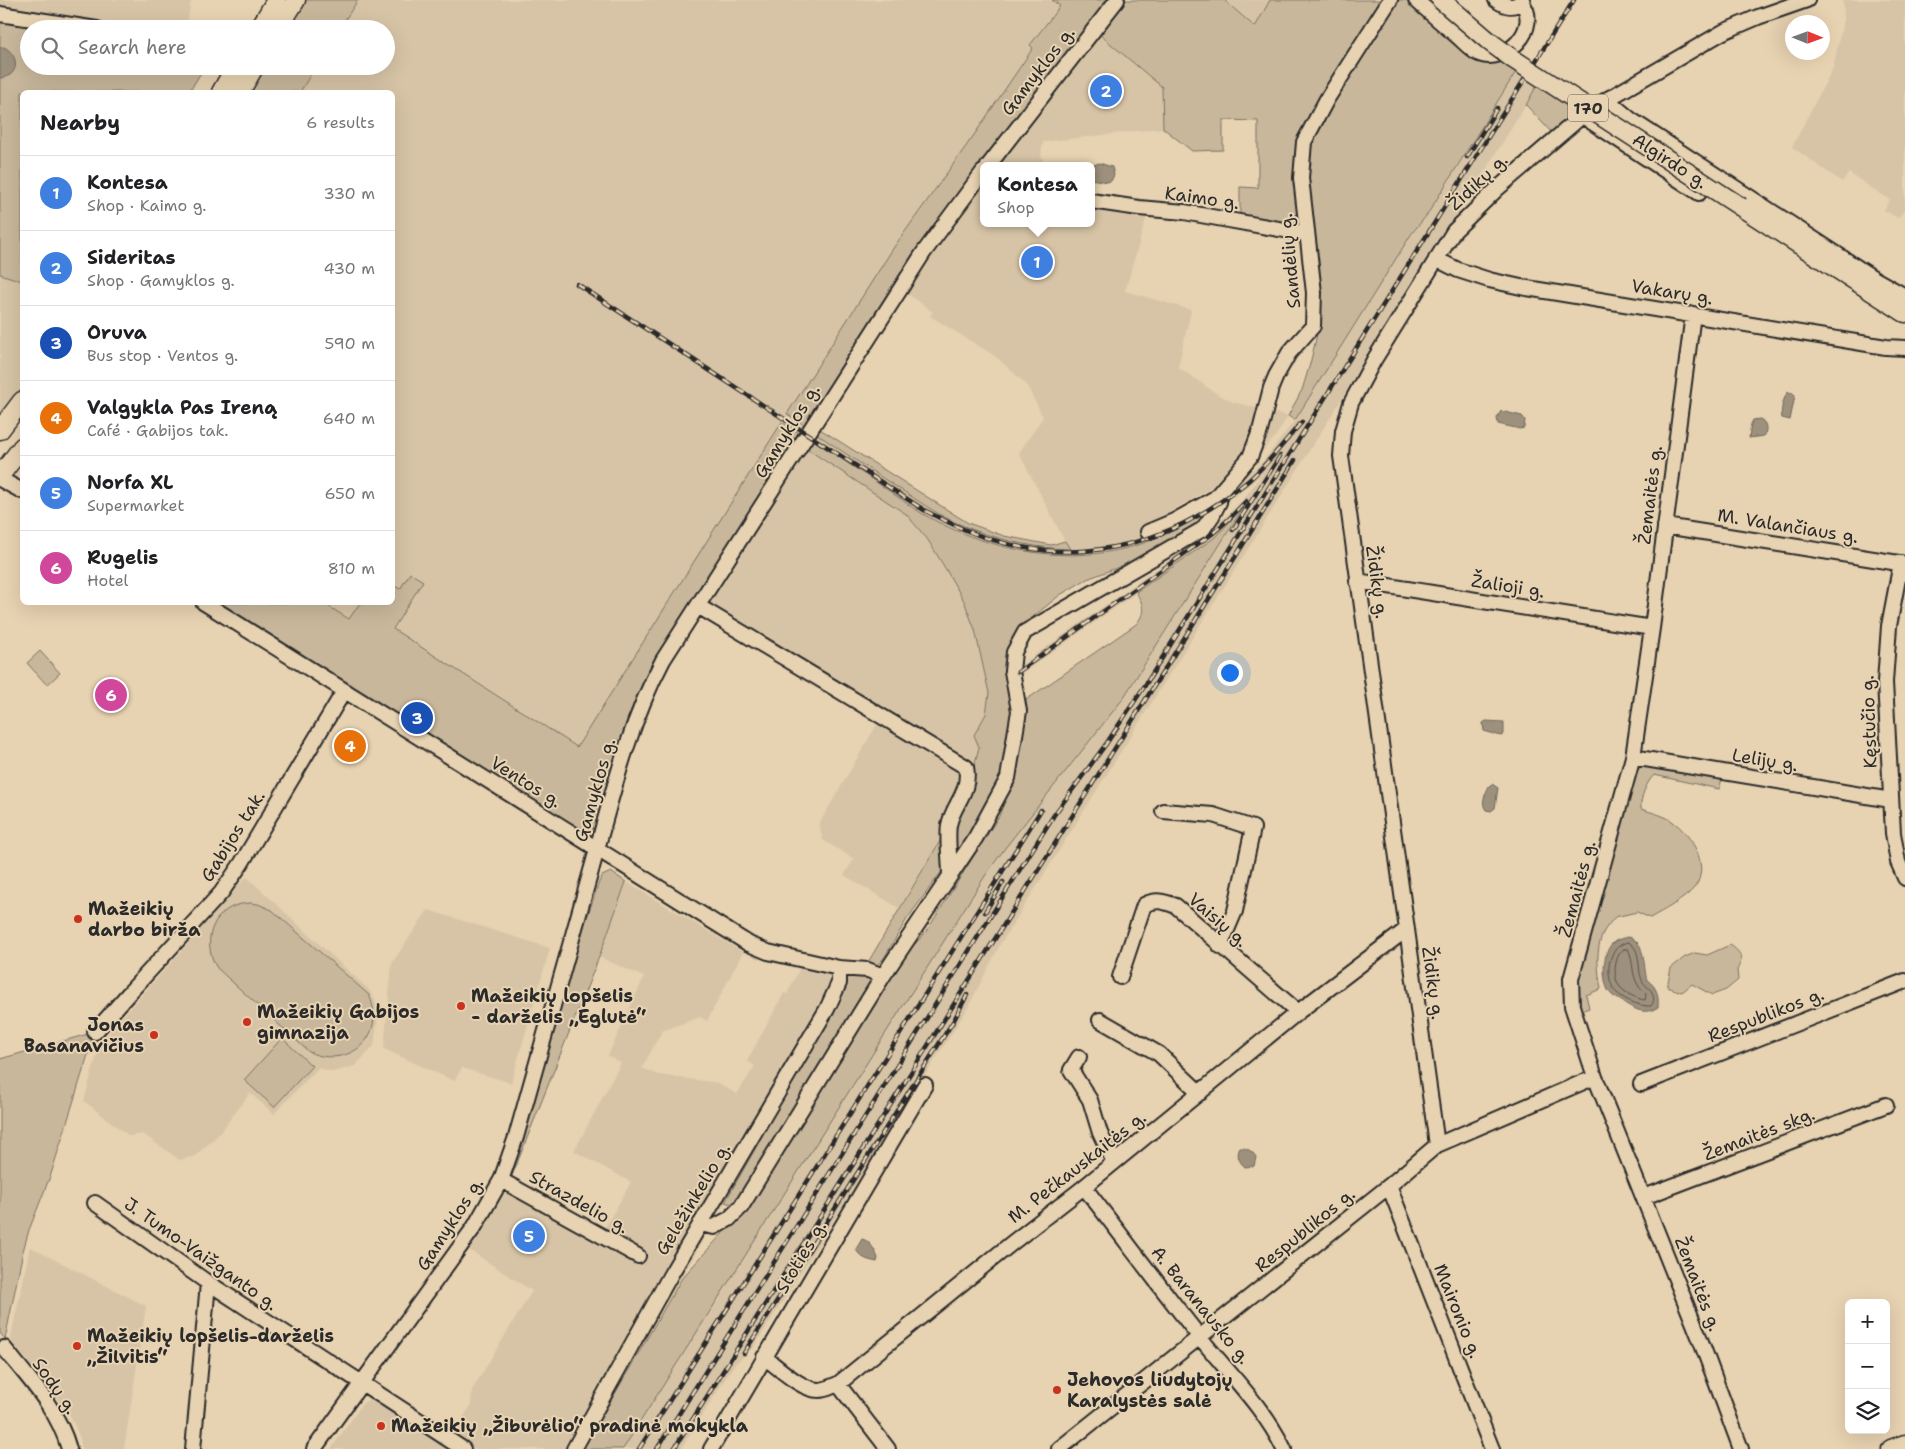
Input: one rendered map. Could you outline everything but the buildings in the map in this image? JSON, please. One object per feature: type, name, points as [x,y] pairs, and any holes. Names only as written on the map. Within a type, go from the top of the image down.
[{"type":"main road","points":[[264,20],[276,0]]},
{"type":"main road","points":[[284,20],[296,0]]},
{"type":"main road","name":"Algirdo g.","points":[[1441,0],[1513,59],[1905,313]]},
{"type":"main road","points":[[221,90],[230,75]]},
{"type":"main road","points":[[241,90],[250,75]]},
{"type":"main road","points":[[0,430],[20,404]]},
{"type":"main road","points":[[0,477],[20,450]]},
{"type":"main road","points":[[1891,1449],[1905,1444]]},
{"type":"street","name":"Gamyklos g.","points":[[991,162],[1117,0]]},
{"type":"street","name":"Sandėlių g.","points":[[1148,532],[1174,521],[1215,498],[1250,457],[1276,376],[1289,354],[1313,326],[1314,293],[1300,178],[1304,142],[1327,99],[1390,0]]},
{"type":"street","points":[[1416,0],[1468,46],[1478,53],[1487,55],[1509,50],[1519,41],[1526,30],[1528,14],[1522,1],[1512,7],[1496,0]]},
{"type":"street","name":"Židikų g.","points":[[1437,1144],[1340,456],[1343,431],[1352,403],[1360,385],[1454,231],[1496,189],[1585,113],[1609,98],[1723,32],[1758,17],[1807,0]]},
{"type":"street","points":[[0,14],[39,20]]},
{"type":"street","points":[[1609,98],[1612,104],[1630,119],[1866,274],[1905,296]]},
{"type":"street","points":[[1585,113],[1699,193]]},
{"type":"street","name":"Gamyklos g.","points":[[314,1449],[475,1226],[501,1180],[516,1137],[597,848],[634,724],[663,660],[903,284],[980,176]]},
{"type":"street","name":"Kaimo g.","points":[[1095,202],[1184,212],[1307,234]]},
{"type":"street","name":"Vakarų g.","points":[[1436,259],[1448,266],[1466,272],[1521,287],[1886,347],[1905,348]]},
{"type":"street","name":"Žemaitės g.","points":[[1693,314],[1634,757],[1571,979],[1572,1006],[1596,1077],[1742,1449]]},
{"type":"street","points":[[0,477],[20,490]]},
{"type":"street","points":[[700,1224],[714,1227],[729,1219],[741,1207],[883,976],[976,837],[1008,778],[1019,712],[1012,671],[1014,652],[1025,632],[1203,529],[1212,516],[1218,502],[1215,498]]},
{"type":"street","name":"M. Valančiaus g.","points":[[1665,526],[1903,564]]},
{"type":"street","name":"Kęstučio g.","points":[[1903,564],[1889,626],[1884,682],[1893,834],[1898,862],[1905,878]]},
{"type":"street","name":"Žalioji g.","points":[[1357,581],[1652,628]]},
{"type":"street","name":"Ventos g.","points":[[208,605],[749,944],[768,952],[839,968],[868,970],[883,976]]},
{"type":"street","points":[[698,606],[966,767],[968,776],[966,787],[949,825],[950,876]]},
{"type":"street","name":"Gabijos tak.","points":[[95,1032],[221,893],[241,864],[344,691]]},
{"type":"street","name":"Lelijų g.","points":[[1634,757],[1891,800]]},
{"type":"street","points":[[1163,811],[1213,815],[1253,828],[1235,911],[1220,946]]},
{"type":"street","name":"Vaisių g.","points":[[1120,977],[1144,905],[1154,900],[1162,901],[1176,906],[1298,1012]]},
{"type":"street","name":"M. Pečkauskaitės g.","points":[[764,1357],[805,1387],[818,1390],[838,1384],[1012,1242],[1084,1188],[1298,1012],[1407,929]]},
{"type":"street","name":"Geležinkelio g.","points":[[574,1449],[700,1224],[827,1009],[839,984],[839,968]]},
{"type":"street","name":"Respublikos g.","points":[[1640,1084],[1905,982]]},
{"type":"street","points":[[1100,1020],[1159,1054],[1200,1093]]},
{"type":"street","points":[[1079,1057],[1071,1070],[1090,1100],[1100,1133],[1114,1162]]},
{"type":"street","name":"Respublikos g.","points":[[1059,1449],[1389,1186],[1437,1144],[1596,1077]]},
{"type":"street","name":"Stoties g.","points":[[711,1449],[924,1085]]},
{"type":"street","name":"Žemaitės skg.","points":[[1644,1197],[1886,1105]]},
{"type":"street","name":"Strazdelio g.","points":[[501,1180],[638,1256]]},
{"type":"street","name":"Maironio g.","points":[[1389,1186],[1492,1449]]},
{"type":"street","name":"A. Baranausko g.","points":[[1084,1188],[1200,1337],[1260,1410],[1284,1449]]},
{"type":"street","name":"J. Tumo-Vaižganto g.","points":[[95,1202],[208,1283],[461,1448]]},
{"type":"street","points":[[193,1449],[208,1283]]},
{"type":"street","name":"Sodų g.","points":[[4,1348],[50,1405],[58,1419],[69,1449]]},
{"type":"street","points":[[838,1384],[888,1449]]},
{"type":"shaded area","points":[[0,0],[191,0],[188,20],[93,20],[0,6]]},
{"type":"shaded area","points":[[304,0],[358,0],[345,20],[292,20]]},
{"type":"shaded area","points":[[358,0],[1052,0],[1060,6],[1030,45],[1033,47],[974,135],[894,247],[577,747],[393,629],[423,581],[400,589],[395,586],[395,90],[301,90],[310,75],[395,75],[395,20],[345,20]]},
{"type":"shaded area","points":[[1052,0],[1107,0],[980,162],[908,262],[804,425],[787,414],[894,247],[1033,48],[1030,45],[1060,6]]},
{"type":"shaded area","points":[[1126,0],[1224,0],[1255,27],[1270,0],[1409,0],[1471,56],[1503,60],[1517,70],[1427,215],[1412,233],[1295,420],[1288,416],[1302,390],[1310,364],[1320,311],[1313,229],[1240,217],[1240,187],[1258,188],[1258,121],[1223,120],[1223,150],[1192,151],[1163,128],[1162,87],[1099,34]]},
{"type":"shaded area","points":[[1224,0],[1270,0],[1255,27]]},
{"type":"shaded area","points":[[1843,0],[1905,0],[1905,209],[1898,218],[1884,210],[1890,200],[1849,173],[1842,182],[1792,147],[1833,68],[1844,17]]},
{"type":"shaded area","points":[[0,21],[20,24],[20,75],[200,75],[190,90],[20,90],[20,280],[0,274]]},
{"type":"shaded area","points":[[1099,34],[1162,87],[1163,128],[1043,142],[1041,155],[1044,162],[1000,162]]},
{"type":"shaded area","points":[[1517,70],[1538,83],[1526,105],[1001,943],[967,1009],[754,1347],[734,1365],[681,1449],[623,1449],[985,876],[1122,700],[1241,511],[1214,538],[1018,676],[1014,670],[1209,532],[1243,500],[1263,473],[1234,497],[1229,491],[1264,460],[1295,420],[1412,233],[1427,215]]},
{"type":"shaded area","points":[[258,75],[310,75],[301,90],[249,90]]},
{"type":"shaded area","points":[[1538,83],[1579,110],[1552,133],[1526,105]]},
{"type":"shaded area","points":[[980,188],[980,227],[1095,227],[1095,196],[1150,205],[1125,291],[1191,310],[1178,367],[1217,394],[1233,402],[1288,416],[1275,437],[1249,466],[1148,525],[1207,507],[1209,510],[1179,528],[1152,540],[1121,549],[1077,554],[1032,552],[979,540],[945,526],[921,513],[813,440],[817,434],[933,510],[957,523],[993,537],[1025,545],[1069,549],[1019,453],[1043,417],[1026,384],[995,356],[930,316],[933,312],[905,292],[940,240]]},
{"type":"shaded area","points":[[0,274],[20,280],[20,392],[0,420]]},
{"type":"shaded area","points":[[782,422],[799,433],[656,660],[638,693],[627,720],[599,822],[591,831],[581,830],[572,825],[216,605],[326,605],[349,619],[359,605],[395,605],[395,586],[400,589],[410,573],[423,581],[393,629],[577,747]]},
{"type":"shaded area","points":[[820,429],[968,523],[1004,536],[1051,545],[1065,541],[1070,549],[1041,547],[1013,542],[952,521],[925,506],[817,434]]},
{"type":"shaded area","points":[[813,440],[918,511],[949,528],[977,539],[1006,547],[1065,555],[1095,554],[1124,549],[1159,537],[1209,510],[1204,521],[1151,555],[1087,579],[1060,595],[1029,620],[1013,637],[1008,650],[1013,705],[1010,748],[996,792],[964,844],[907,919],[884,958],[877,965],[867,964],[943,836],[971,779],[979,747],[974,735],[986,714],[989,693],[975,630],[964,601],[928,540],[906,514],[807,449]]},
{"type":"shaded area","points":[[807,449],[906,514],[928,540],[964,601],[975,630],[989,693],[986,714],[974,735],[979,747],[971,779],[943,836],[899,908],[844,875],[854,859],[823,840],[819,824],[883,714],[705,608]]},
{"type":"shaded area","points":[[1243,508],[1122,700],[985,876],[623,1449],[583,1449],[682,1278],[733,1222],[860,1022],[903,957],[926,932],[999,816],[1012,783],[1023,702],[1135,625],[1141,617],[1143,609],[1136,592],[1214,538]]},
{"type":"shaded area","points":[[326,605],[359,605],[350,619]]},
{"type":"shaded area","points":[[40,651],[60,673],[47,685],[27,663]]},
{"type":"shaded area","points":[[1642,764],[1722,779],[1719,789],[1654,775],[1646,786],[1641,800],[1641,809],[1667,818],[1683,830],[1690,839],[1699,858],[1700,878],[1695,887],[1685,896],[1650,918],[1637,912],[1615,917],[1600,940],[1598,968],[1601,989],[1586,995],[1589,1008],[1578,1012],[1577,975],[1635,774]]},
{"type":"shaded area","points":[[611,872],[626,882],[599,957],[510,1181],[508,1179],[577,947],[599,882],[602,876]]},
{"type":"shaded area","name":"Mažeikių Gabijos gimnazija","points":[[247,877],[368,989],[378,1009],[374,1046],[355,1066],[333,1072],[318,1068],[274,1114],[250,1093],[219,1134],[195,1156],[180,1160],[143,1134],[129,1136],[84,1101],[99,1047],[112,1029],[233,890]]},
{"type":"shaded area","points":[[626,882],[743,952],[707,1021],[700,1017],[662,1031],[642,1068],[659,1075],[718,1083],[737,1094],[755,1066],[747,1061],[784,993],[787,994],[802,964],[848,976],[829,1014],[771,1113],[758,1144],[582,1449],[470,1449],[452,1437],[471,1405],[472,1390],[532,1291],[468,1249],[510,1181],[602,1233],[631,1182],[574,1151],[621,1063],[608,1056],[644,977],[599,957]]},
{"type":"shaded area","points":[[251,903],[272,910],[369,995],[374,1010],[373,1024],[369,1036],[361,1046],[351,1053],[338,1056],[324,1056],[309,1052],[217,968],[210,946],[210,935],[214,925],[228,909]]},
{"type":"shaded area","name":"Mažeikių lopšelis - darželis „Eglutė“","points":[[428,910],[550,948],[511,1083],[462,1068],[454,1081],[384,1049],[392,963]]},
{"type":"shaded area","points":[[1730,945],[1737,950],[1741,959],[1737,970],[1738,980],[1726,990],[1712,995],[1692,984],[1682,992],[1667,987],[1671,968],[1685,957],[1695,953],[1707,955]]},
{"type":"shaded area","points":[[848,976],[865,976],[871,978],[873,983],[741,1195],[731,1204],[725,1202],[758,1144],[771,1113],[829,1014]]},
{"type":"shaded area","points":[[95,1032],[51,1174],[29,1230],[5,1339],[0,1333],[0,1059]]},
{"type":"shaded area","points":[[282,1038],[312,1066],[274,1107],[244,1080]]},
{"type":"shaded area","name":"Mažeikių lopšelis-darželis „Žilvitis“","points":[[30,1247],[146,1306],[124,1449],[82,1449],[80,1438],[69,1413],[12,1343],[11,1337]]},
{"type":"shaded area","name":"Mažeikių „Žiburėlio“ pradinė mokykla","points":[[370,1399],[450,1449],[331,1449],[363,1403]]},
{"type":"water","points":[[4,47],[13,55],[16,65],[11,74],[0,78],[0,48]]},
{"type":"water","points":[[1099,163],[1112,167],[1114,175],[1111,181],[1095,180],[1095,164]]},
{"type":"water","points":[[1788,392],[1793,393],[1795,396],[1790,420],[1782,418],[1781,415],[1783,401]]},
{"type":"water","points":[[1501,411],[1522,416],[1525,420],[1524,428],[1520,429],[1498,424],[1497,418]]},
{"type":"water","points":[[1760,419],[1766,426],[1764,436],[1749,438],[1753,420]]},
{"type":"water","points":[[1486,721],[1504,722],[1504,734],[1501,736],[1484,731],[1483,723]]},
{"type":"water","points":[[1492,784],[1498,788],[1495,808],[1491,811],[1486,810],[1484,801],[1489,786]]},
{"type":"water","points":[[1628,937],[1634,939],[1641,948],[1647,980],[1657,992],[1658,1007],[1653,1010],[1640,1011],[1631,1007],[1612,995],[1606,985],[1604,965],[1607,952],[1614,942]]},
{"type":"water","points":[[1240,1148],[1248,1149],[1256,1157],[1254,1166],[1245,1167],[1241,1163],[1238,1156]]},
{"type":"water","points":[[862,1239],[872,1247],[878,1258],[877,1262],[864,1258],[856,1249]]},
{"type":"railway","points":[[657,1449],[1054,815],[1106,744],[1144,687],[1574,0]]},
{"type":"railway","points":[[1467,157],[1497,108]]},
{"type":"railway","points":[[577,284],[924,510],[973,533],[1025,548],[1059,551],[1093,550],[1126,544],[1158,535],[1219,503],[1248,481],[1302,422]]},
{"type":"railway","points":[[1233,530],[1280,456]]},
{"type":"railway","points":[[674,1449],[1295,460]]},
{"type":"railway","points":[[1018,672],[1212,534],[1246,501]]},
{"type":"railway","points":[[639,1449],[1041,810]]},
{"type":"railway","points":[[985,912],[1003,882]]},
{"type":"railway","points":[[744,1353],[954,1020],[967,995]]},
{"type":"place","name":"Sideritas","points":[[1106,91]]},
{"type":"place","name":"Kontesa","points":[[1037,262]]},
{"type":"place","name":"Rugelis","points":[[111,695]]},
{"type":"place","name":"Oruva","points":[[417,718]]},
{"type":"place","name":"Valgykla Pas Ireną","points":[[350,746]]},
{"type":"place","name":"Mažeikių darbo birža","points":[[78,919]]},
{"type":"place","name":"Mažeikių lopšelis - darželis „Eglutė“","points":[[461,1006]]},
{"type":"place","name":"Mažeikių Gabijos gimnazija","points":[[247,1022]]},
{"type":"place","name":"Jonas Basanavičius","points":[[154,1035]]},
{"type":"place","name":"Norfa XL","points":[[529,1236]]},
{"type":"place","name":"Mažeikių lopšelis-darželis „Žilvitis“","points":[[77,1346]]},
{"type":"place","name":"Jehovos liudytojų Karalystės salė","points":[[1057,1390]]},
{"type":"place","name":"Mažeikių „Žiburėlio“ pradinė mokykla","points":[[381,1426]]}]
